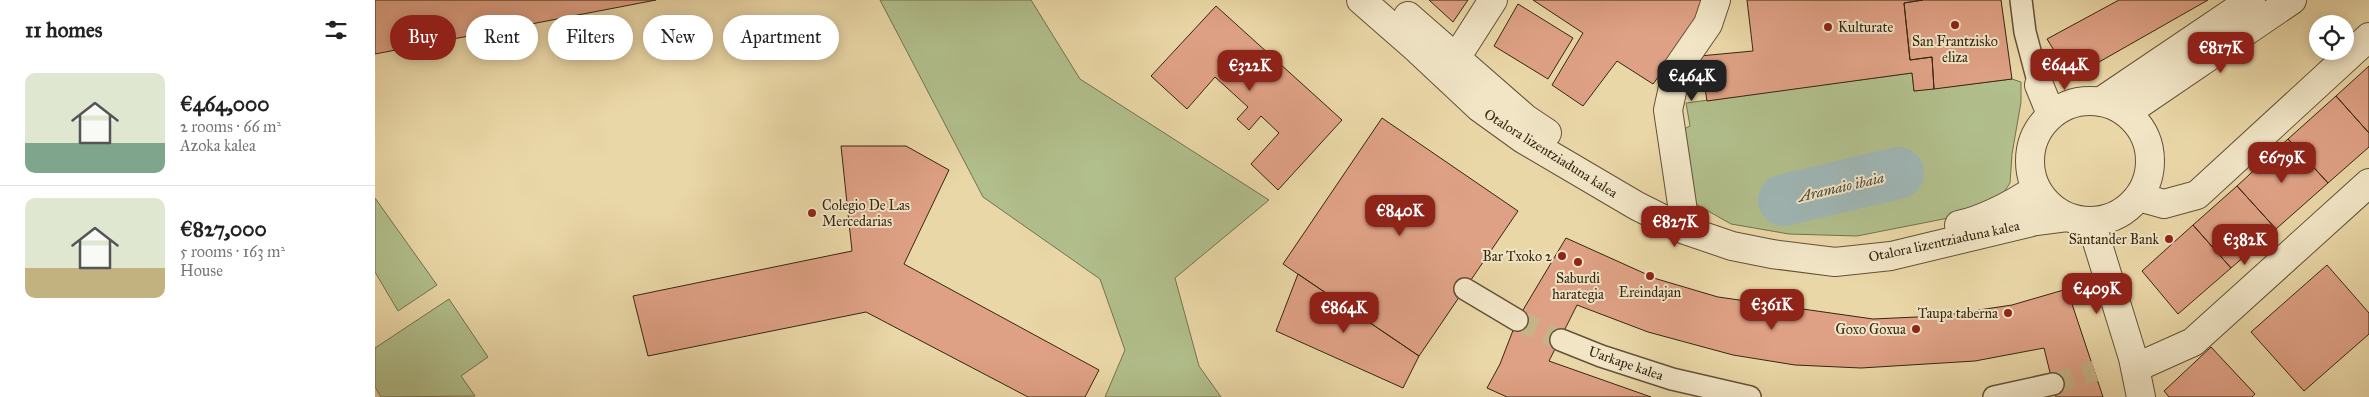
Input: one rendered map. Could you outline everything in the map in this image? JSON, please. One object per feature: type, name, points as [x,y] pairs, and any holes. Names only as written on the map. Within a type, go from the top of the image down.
[{"type":"street","name":"Otalora lizentziaduna kalea","points":[[1361,0],[1480,108],[1523,139],[1637,206],[1685,230],[1732,246],[1772,254],[1835,262],[1891,256],[2036,221],[2079,219]]},
{"type":"street","name":"Otalora lizentziaduna kalea","points":[[1390,0],[1526,119],[1582,156],[1683,211],[1719,227],[1769,241],[1831,247],[1883,242],[1970,223],[2015,202],[2036,189]]},
{"type":"street","points":[[1456,58],[1493,0]]},
{"type":"street","points":[[1683,211],[1668,110],[1677,69],[1708,24],[1716,0]]},
{"type":"street","points":[[2021,0],[2025,32],[2039,85],[2051,114]]},
{"type":"street","points":[[2100,102],[2251,0]]},
{"type":"street","points":[[2126,113],[2292,0]]},
{"type":"street","points":[[2139,197],[2164,204],[2197,195],[2369,37]]},
{"type":"street","points":[[2100,102],[2114,105],[2126,113],[2139,126],[2148,143],[2151,162],[2148,181],[2139,197],[2129,208],[2118,215],[2105,220],[2079,219],[2049,206],[2036,189],[2031,176],[2031,149],[2035,136],[2051,114],[2074,103],[2100,102]]},
{"type":"street","points":[[2135,368],[2193,342],[2369,183]]},
{"type":"street","points":[[2079,219],[2135,368],[2141,397]]},
{"type":"street","points":[[1465,289],[1517,320]]},
{"type":"street","name":"Uarkape kalea","points":[[1561,340],[1601,356],[1672,379],[1750,397]]},
{"type":"street","points":[[1994,397],[2053,384]]},
{"type":"green space","points":[[880,0],[1031,0],[1080,79],[1269,200],[1175,278],[1199,366],[1221,397],[1105,397],[1125,350],[1100,279],[983,197]]},
{"type":"green space","points":[[1912,73],[1914,91],[2012,79],[2021,82],[2021,102],[2012,154],[2010,183],[2001,197],[1979,212],[1857,236],[1789,234],[1731,224],[1694,203],[1682,130],[1690,126],[1686,103]]},
{"type":"green space","points":[[375,198],[437,285],[398,311],[375,272]]},
{"type":"green space","points":[[449,299],[488,357],[461,376],[475,396],[381,397],[375,387],[375,348]]},
{"type":"building","points":[[375,0],[656,0],[578,15],[548,15],[548,21],[538,23],[538,15],[466,15],[466,37],[456,38],[456,15],[390,15],[390,51],[375,54]]},
{"type":"building","points":[[1429,0],[1468,0],[1453,22]]},
{"type":"building","points":[[1533,0],[1708,0],[1704,16],[1653,84],[1617,61],[1583,106],[1552,85],[1583,33]]},
{"type":"building","name":"Kulturate","points":[[1747,0],[1923,0],[1904,3],[1910,60],[1932,57],[1934,89],[1914,91],[1912,73],[1707,101],[1700,56],[1753,51]]},
{"type":"building","name":"San Frantzisko eliza","points":[[1923,0],[2001,0],[2012,79],[1934,89],[1932,57],[1910,60],[1904,3]]},
{"type":"building","points":[[2119,0],[2208,0],[2071,78],[2047,39]]},
{"type":"building","points":[[1518,4],[1573,38],[1548,79],[1494,46]]},
{"type":"building","points":[[1216,6],[1342,120],[1278,190],[1251,164],[1279,133],[1261,116],[1249,130],[1237,119],[1248,107],[1215,77],[1187,109],[1151,76]]},
{"type":"building","points":[[2369,66],[2369,133],[2336,96]]},
{"type":"building","points":[[2336,96],[2369,133],[2369,147],[2328,183],[2288,139]]},
{"type":"building","points":[[1382,118],[1518,211],[1419,356],[1283,264]]},
{"type":"building","points":[[2288,139],[2328,183],[2276,229],[2237,186]]},
{"type":"building","points":[[841,146],[906,146],[949,170],[904,264],[1099,370],[1085,397],[1028,397],[866,312],[648,356],[633,296],[852,251]]},
{"type":"building","points":[[2237,186],[2276,229],[2231,268],[2193,225]]},
{"type":"building","points":[[2193,225],[2231,268],[2178,314],[2142,271]]},
{"type":"building","points":[[1566,238],[1657,279],[1718,297],[1873,319],[1939,316],[2012,305],[2067,289],[2103,397],[2056,397],[2044,348],[1975,361],[1861,368],[1795,365],[1733,355],[1648,332],[1577,305],[1549,361],[1651,397],[1507,397],[1487,388],[1500,364],[1517,320]]},
{"type":"building","points":[[2327,265],[2369,313],[2369,334],[2304,391],[2251,332]]},
{"type":"building","points":[[1298,274],[1419,356],[1403,388],[1276,331]]},
{"type":"building","points":[[2211,347],[2255,394],[2252,397],[2169,397],[2164,391]]},
{"type":"waterway","name":"Aramaio ibaia","points":[[1784,200],[1898,173]]},
{"type":"tunnel","points":[[1517,320],[1561,340]]},
{"type":"tunnel","points":[[2053,384],[2095,371]]},
{"type":"place","name":"San Frantzisko eliza","points":[[1955,25]]},
{"type":"place","name":"Kulturate","points":[[1828,27]]},
{"type":"place","name":"Colegio De Las Mercedarias","points":[[812,213]]},
{"type":"place","name":"Santander Bank","points":[[2169,239]]},
{"type":"place","name":"Bar Txoko 2","points":[[1562,256]]},
{"type":"place","name":"Saburdi harategia","points":[[1578,262]]},
{"type":"place","name":"Ereindajan","points":[[1650,276]]},
{"type":"place","name":"Taupa taberna","points":[[2008,313]]},
{"type":"place","name":"Goxo Goxua","points":[[1916,329]]}]
